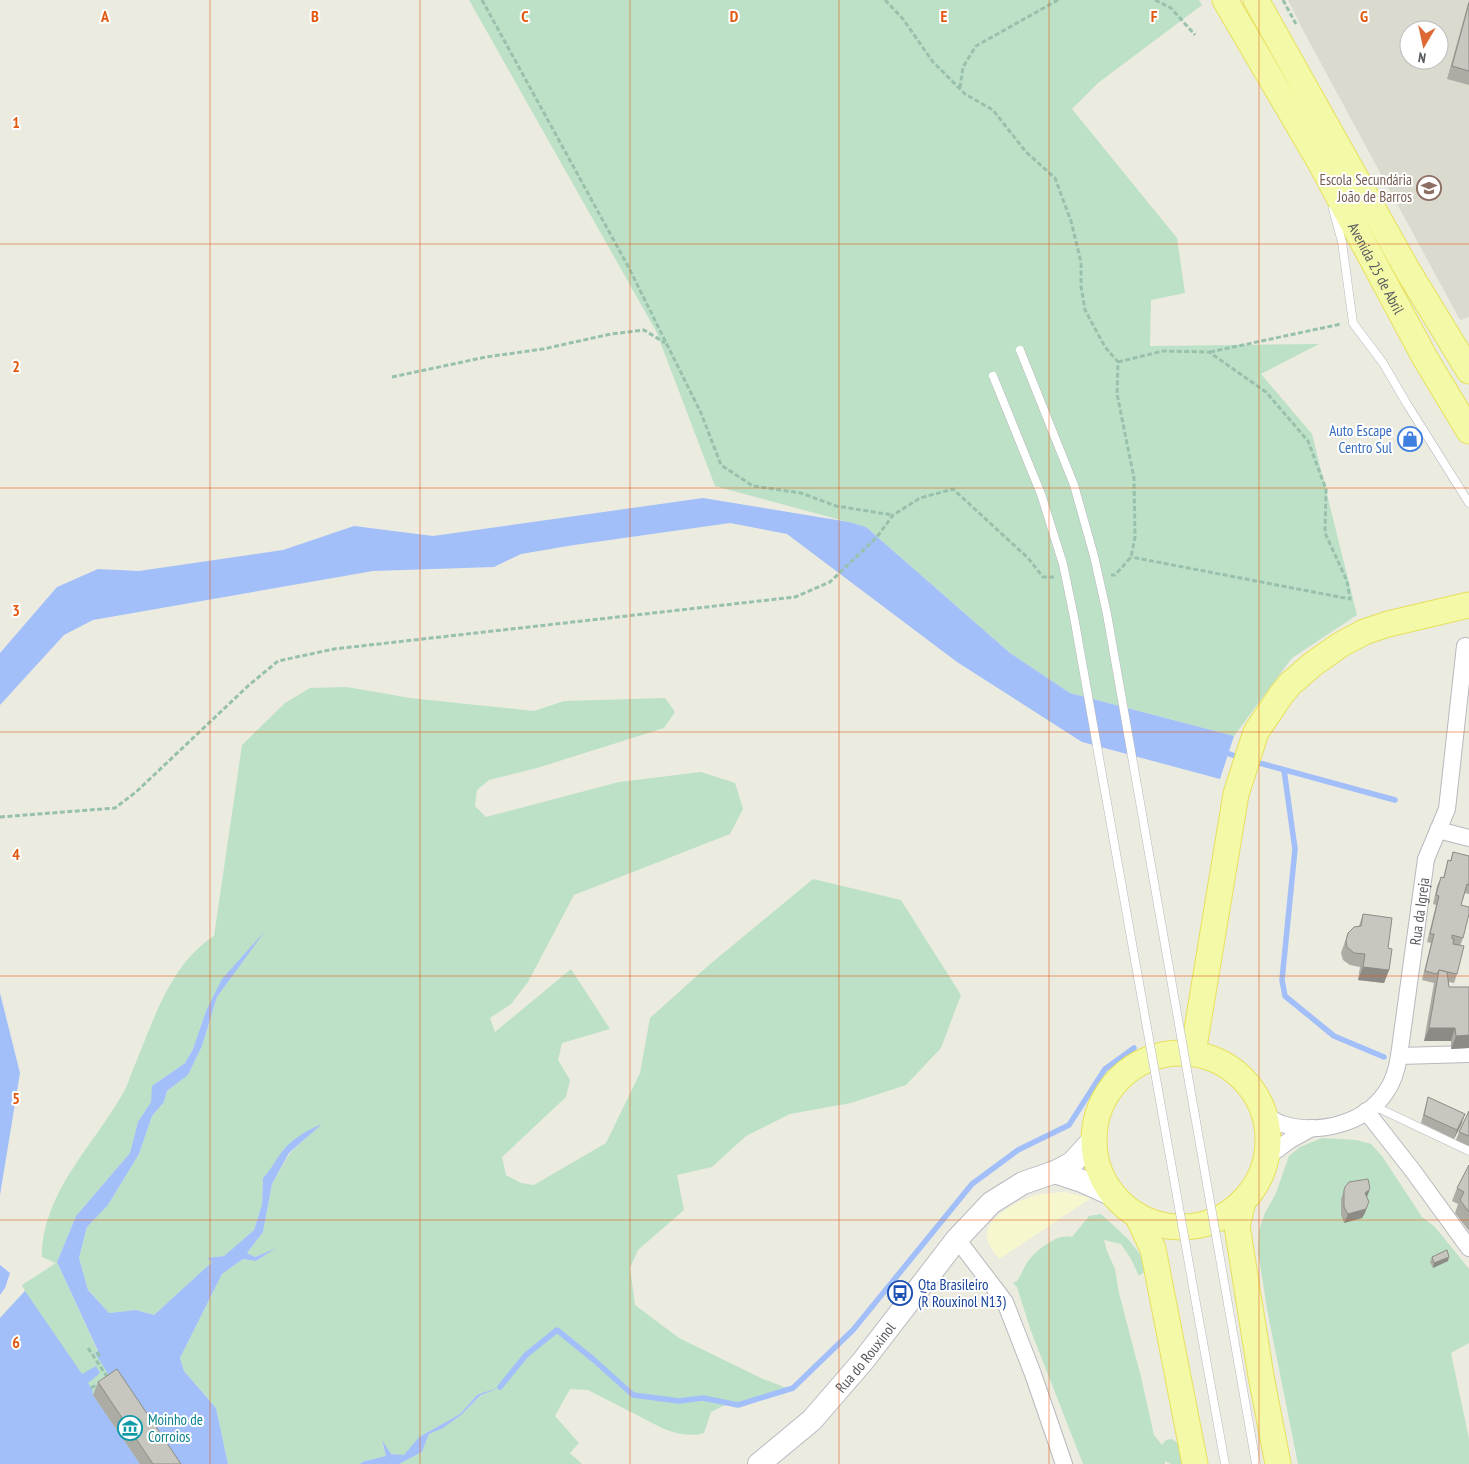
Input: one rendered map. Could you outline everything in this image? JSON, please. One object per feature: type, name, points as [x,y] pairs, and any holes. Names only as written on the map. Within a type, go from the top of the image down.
[{"type":"main road","name":"Avenida 25 de Abril","points":[[1225,0],[1321,164],[1425,358],[1469,430]]},
{"type":"main road","name":"Avenida 25 de Abril","points":[[1256,0],[1408,271],[1469,371]]},
{"type":"main road","points":[[1192,1053],[1236,794],[1254,737],[1290,684],[1313,664],[1336,648],[1364,632],[1388,624],[1467,606]]},
{"type":"main road","points":[[1056,1172],[1114,1196],[1137,1215],[1164,1225],[1193,1226],[1220,1218],[1243,1201],[1258,1181],[1267,1157],[1269,1136],[1265,1115],[1254,1092],[1238,1074],[1216,1060],[1192,1053],[1163,1054],[1135,1065],[1113,1085],[1099,1110],[1094,1140],[1099,1170],[1114,1196]]},
{"type":"main road","name":"Rua do Rouxinol","points":[[759,1464],[812,1420],[863,1361],[957,1239],[991,1203],[1023,1182],[1056,1172],[1072,1162],[1094,1140]]},
{"type":"main road","points":[[1243,1201],[1237,1226],[1261,1376],[1278,1464]]},
{"type":"main road","points":[[1137,1215],[1153,1249],[1195,1464]]},
{"type":"street","name":"Rua da Igreja","points":[[1265,1115],[1281,1124],[1312,1128],[1345,1123],[1370,1108],[1389,1087],[1395,1074],[1426,859],[1447,809],[1467,642]]},
{"type":"street","points":[[1438,830],[1469,838]]},
{"type":"street","points":[[1399,1056],[1469,1054]]},
{"type":"street","points":[[1370,1108],[1469,1248]]},
{"type":"street","name":"Rua da Igreja","points":[[1267,1157],[1290,1140],[1312,1128]]},
{"type":"street","points":[[957,1239],[1006,1302],[1064,1464]]},
{"type":"lane","points":[[1321,164],[1342,242],[1353,322],[1383,363],[1469,503]]},
{"type":"lane","points":[[1020,350],[1074,486],[1094,556],[1105,604],[1256,1464]]},
{"type":"lane","points":[[992,376],[1041,494],[1063,564],[1224,1464]]},
{"type":"lane","points":[[1370,1108],[1469,1151]]},
{"type":"path","points":[[482,0],[629,268],[701,413],[721,465],[753,486],[801,493],[836,506],[894,515]]},
{"type":"path","points":[[885,0],[903,19],[934,62],[965,94],[993,110],[1026,152],[1055,178],[1071,220],[1081,262],[1081,286],[1085,310],[1105,347],[1118,362],[1116,394],[1134,478],[1135,537],[1131,557],[1115,574]]},
{"type":"path","points":[[960,88],[963,67],[976,46],[1058,0]]},
{"type":"path","points":[[1155,0],[1171,8],[1195,35]]},
{"type":"path","points":[[1118,362],[1163,351],[1209,352],[1353,322]]},
{"type":"path","points":[[392,377],[486,357],[543,349],[611,334],[644,330],[666,343]]},
{"type":"path","points":[[1131,557],[1350,599],[1347,581],[1325,533],[1326,489],[1308,441],[1266,392],[1209,352]]},
{"type":"path","points":[[0,817],[115,808],[136,792],[278,660],[334,649],[796,597],[830,582],[877,537],[894,515],[920,498],[953,490],[1028,558],[1042,577]]},
{"type":"path","points":[[88,1348],[111,1383]]},
{"type":"path","points":[[97,1352],[100,1356]]},
{"type":"path","points":[[91,1388],[96,1385]]},
{"type":"shaded area","points":[[469,0],[1199,0],[1202,5],[1098,83],[1072,109],[1177,238],[1185,293],[1151,300],[1150,346],[1319,344],[1261,374],[1312,434],[1357,615],[1292,658],[1234,736],[1070,693],[1010,653],[866,527],[715,486],[656,331]]},
{"type":"shaded area","name":"Escola Secundária João de Barros","points":[[1288,0],[1469,0],[1469,317],[1460,320]]},
{"type":"shaded area","points":[[347,687],[410,698],[534,711],[564,701],[665,698],[675,712],[664,728],[537,768],[489,780],[477,790],[475,806],[486,817],[619,782],[701,772],[735,783],[743,809],[730,834],[574,895],[528,982],[511,1004],[490,1018],[495,1032],[571,969],[610,1029],[562,1043],[558,1060],[570,1080],[566,1097],[502,1157],[506,1175],[521,1183],[534,1185],[606,1143],[640,1073],[650,1018],[709,965],[813,879],[901,900],[961,995],[941,1048],[906,1085],[851,1103],[790,1114],[746,1136],[712,1167],[677,1175],[684,1210],[638,1250],[630,1268],[635,1305],[679,1338],[763,1379],[787,1388],[762,1397],[725,1405],[711,1412],[704,1433],[694,1435],[662,1428],[588,1390],[570,1389],[555,1416],[579,1443],[570,1453],[582,1464],[398,1464],[422,1452],[429,1434],[453,1421],[477,1399],[489,1392],[477,1395],[460,1414],[419,1437],[404,1456],[391,1454],[382,1442],[386,1456],[359,1464],[228,1464],[216,1408],[184,1371],[180,1358],[222,1274],[243,1259],[256,1261],[272,1250],[255,1257],[247,1253],[263,1232],[272,1184],[290,1153],[320,1125],[284,1149],[263,1178],[262,1204],[254,1230],[224,1256],[208,1258],[212,1262],[154,1315],[136,1310],[109,1313],[88,1290],[79,1258],[87,1227],[108,1205],[139,1154],[152,1116],[164,1102],[167,1091],[188,1075],[202,1046],[217,997],[260,937],[206,1011],[193,1049],[185,1063],[152,1086],[152,1102],[138,1123],[130,1153],[76,1216],[57,1262],[98,1352],[96,1353],[168,1464],[0,1464],[0,1318],[25,1291],[22,1285],[56,1263],[42,1257],[44,1234],[50,1212],[59,1192],[124,1092],[156,1013],[174,978],[199,948],[214,936],[242,745],[285,703],[310,688]]},
{"type":"shaded area","points":[[1322,1138],[1356,1140],[1371,1144],[1382,1156],[1422,1217],[1435,1227],[1469,1269],[1469,1343],[1451,1353],[1469,1439],[1469,1464],[1298,1464],[1267,1309],[1258,1251],[1259,1230],[1265,1213],[1276,1193],[1289,1156],[1300,1147]]},
{"type":"shaded area","points":[[1101,1214],[1127,1238],[1140,1254],[1144,1272],[1139,1276],[1121,1244],[1104,1240],[1115,1269],[1119,1293],[1154,1435],[1162,1445],[1166,1440],[1172,1439],[1179,1442],[1183,1464],[1171,1464],[1165,1461],[1165,1464],[1083,1464],[1031,1331],[1017,1287],[1013,1283],[1017,1281],[1029,1260],[1043,1247],[1061,1237],[1072,1237],[1089,1216]]},
{"type":"sand","points":[[1064,1192],[1091,1198],[999,1259],[989,1245],[987,1238],[993,1221],[1006,1209],[1030,1197]]},
{"type":"water","points":[[703,498],[849,522],[866,527],[1010,653],[1070,693],[1234,736],[1220,779],[1082,742],[957,662],[787,534],[730,523],[521,554],[494,567],[373,571],[93,620],[64,635],[0,705],[0,653],[57,587],[98,569],[139,571],[283,550],[354,526],[433,536]]},
{"type":"water","points":[[265,931],[217,997],[202,1046],[188,1075],[167,1091],[164,1102],[152,1116],[139,1154],[108,1205],[87,1227],[79,1258],[88,1290],[109,1313],[136,1310],[154,1315],[212,1262],[207,1258],[224,1256],[254,1230],[262,1204],[263,1178],[289,1144],[302,1134],[322,1124],[289,1153],[272,1184],[263,1232],[247,1253],[255,1257],[276,1248],[256,1261],[243,1259],[222,1274],[180,1358],[184,1371],[216,1408],[228,1464],[168,1464],[95,1353],[98,1351],[57,1262],[76,1216],[130,1153],[138,1122],[151,1102],[152,1086],[185,1063],[193,1049],[206,1011],[222,979]]},
{"type":"water","points":[[0,993],[20,1073],[0,1195]]},
{"type":"water","points":[[0,1265],[10,1273],[5,1288],[0,1295]]},
{"type":"water","points":[[25,1291],[82,1374],[96,1366],[100,1373],[88,1383],[93,1395],[140,1464],[0,1464],[0,1318]]},
{"type":"water","points":[[500,1387],[480,1396],[461,1415],[443,1428],[429,1434],[422,1452],[399,1464],[359,1464],[386,1456],[382,1440],[391,1454],[404,1455],[419,1437],[460,1414],[477,1395]]},
{"type":"building","points":[[1469,3],[1469,71],[1452,66]]},
{"type":"building","points":[[1453,852],[1469,856],[1469,885],[1467,884],[1461,905],[1469,907],[1469,914],[1463,938],[1452,935],[1452,939],[1454,939],[1453,944],[1464,946],[1457,974],[1439,970],[1437,974],[1425,971],[1434,934],[1430,934],[1439,896],[1436,895],[1441,877],[1444,878],[1448,860],[1451,861]]},
{"type":"building","points":[[1363,914],[1392,918],[1388,948],[1392,949],[1389,970],[1363,967],[1365,954],[1354,953],[1347,947],[1348,933],[1354,927],[1361,926]]},
{"type":"building","points":[[1439,970],[1447,972],[1449,987],[1469,987],[1469,1035],[1456,1036],[1455,1028],[1429,1028]]},
{"type":"building","points":[[1428,1097],[1465,1114],[1457,1130],[1424,1115]]},
{"type":"building","points":[[1469,1111],[1469,1136],[1459,1132]]},
{"type":"building","points":[[1469,1165],[1469,1212],[1460,1200],[1464,1192],[1457,1188]]},
{"type":"building","points":[[1368,1179],[1370,1189],[1365,1193],[1369,1202],[1366,1209],[1348,1214],[1344,1207],[1345,1187],[1349,1182]]},
{"type":"building","points":[[1447,1250],[1449,1257],[1434,1263],[1432,1257]]},
{"type":"building","points":[[117,1369],[181,1464],[153,1464],[98,1382]]},
{"type":"waterway","points":[[1221,751],[1241,758]]},
{"type":"waterway","points":[[1252,761],[1395,800]]},
{"type":"waterway","points":[[1284,770],[1295,849],[1282,980],[1285,996],[1334,1036],[1384,1057]]},
{"type":"waterway","points":[[500,1387],[526,1355],[557,1330],[633,1395],[679,1401],[703,1398],[738,1405],[793,1388],[853,1330],[972,1184],[1018,1150],[1069,1125],[1105,1069],[1134,1048]]},
{"type":"place","name":"Escola Secundária João de Barros","points":[[1429,188]]},
{"type":"place","name":"Auto Escape Centro Sul","points":[[1410,439]]},
{"type":"place","name":"Qta Brasileiro (R Rouxinol N13)","points":[[900,1293]]},
{"type":"place","name":"Moinho de Corroios","points":[[130,1428]]}]
